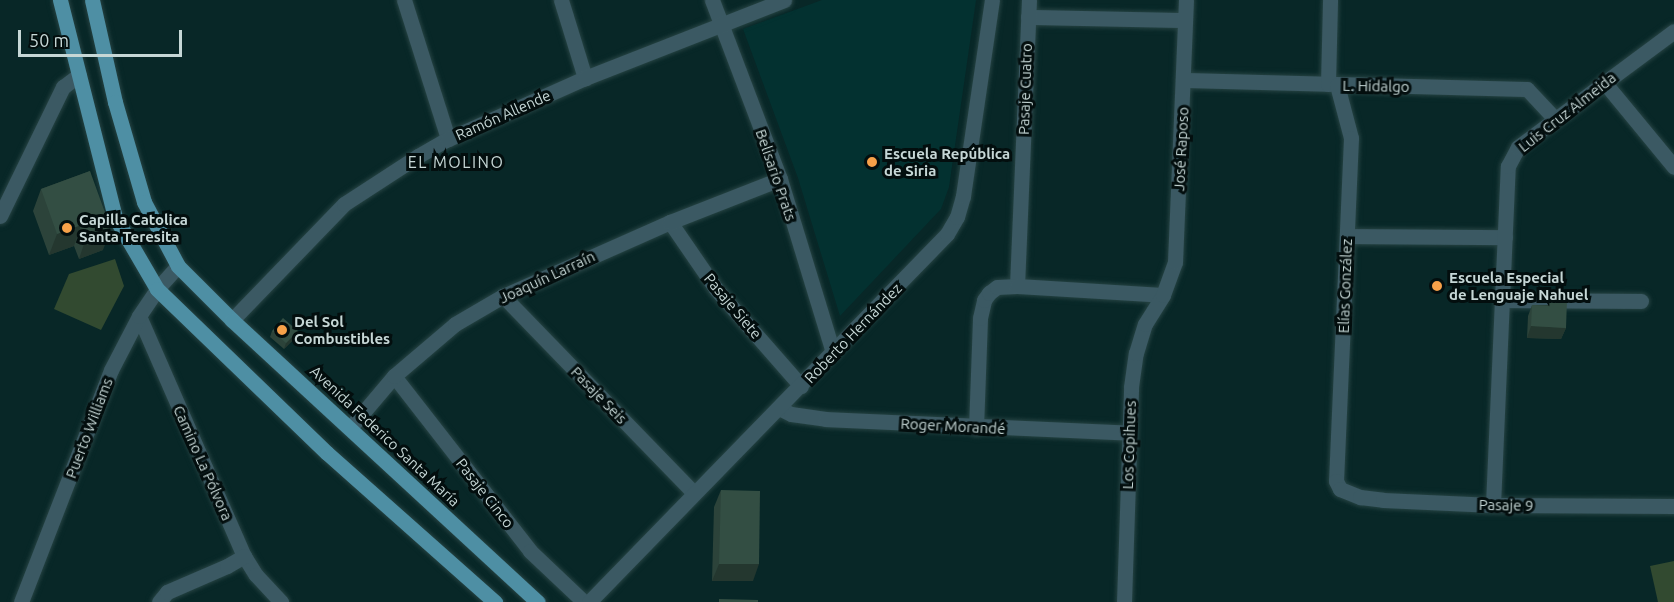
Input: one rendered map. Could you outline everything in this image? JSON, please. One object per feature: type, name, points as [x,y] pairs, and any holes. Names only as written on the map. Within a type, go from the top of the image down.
[{"type":"main road","points":[[60,0],[115,217],[157,289],[327,453],[495,602]]},
{"type":"main road","name":"Avenida Federico Santa María","points":[[93,0],[115,102],[144,202],[178,266],[232,321],[538,602]]},
{"type":"street","points":[[404,0],[448,139]]},
{"type":"street","points":[[561,0],[585,78]]},
{"type":"street","name":"Belisario Prats","points":[[712,0],[780,180],[833,352]]},
{"type":"street","name":"Ramón Allende","points":[[232,321],[344,204],[448,139],[585,78],[784,0]]},
{"type":"street","name":"Roberto Hernández","points":[[589,602],[934,250],[957,217],[963,196],[992,0]]},
{"type":"street","name":"Pasaje Cuatro","points":[[1017,286],[1029,0]]},
{"type":"street","name":"José Raposo","points":[[1163,295],[1175,262],[1186,0]]},
{"type":"street","name":"Elías González","points":[[1330,0],[1332,84],[1352,138],[1336,481],[1340,489]]},
{"type":"street","points":[[1028,17],[1185,20]]},
{"type":"street","name":"Luis Cruz Almeida","points":[[1493,505],[1508,166],[1518,147],[1674,32]]},
{"type":"street","points":[[0,216],[63,87],[79,75]]},
{"type":"street","name":"L. Hidalgo","points":[[1184,80],[1527,89],[1555,119]]},
{"type":"street","points":[[1605,82],[1674,168]]},
{"type":"street","name":"Joaquín Larraín","points":[[350,428],[394,376],[455,324],[503,296],[670,222],[780,180]]},
{"type":"street","name":"Pasaje Siete","points":[[670,222],[716,289],[801,386]]},
{"type":"street","points":[[1347,236],[1505,237]]},
{"type":"street","name":"Puerto Williams","points":[[21,602],[111,370],[139,316],[157,289],[178,266]]},
{"type":"street","points":[[976,428],[980,318],[984,300],[989,292],[997,287],[1017,286],[1163,295]]},
{"type":"street","name":"Los Copihues","points":[[1124,602],[1129,433],[1136,353],[1145,324],[1163,295]]},
{"type":"street","name":"Pasaje Seis","points":[[503,296],[694,493]]},
{"type":"street","points":[[1503,300],[1641,301]]},
{"type":"street","name":"Camino La Pólvora","points":[[139,316],[244,556],[256,575],[281,602]]},
{"type":"street","name":"Pasaje Cinco","points":[[394,376],[530,551],[584,602]]},
{"type":"street","name":"Roger Morandé","points":[[779,408],[807,417],[976,428],[1129,433]]},
{"type":"street","name":"Pasaje 9","points":[[1340,489],[1360,497],[1383,500],[1493,505],[1674,506]]},
{"type":"street","points":[[159,602],[167,592],[227,566],[244,556]]},
{"type":"shaded area","name":"Escuela República de Siria","points":[[822,0],[976,0],[949,187],[941,209],[840,316],[798,178],[743,29]]},
{"type":"shaded area","points":[[115,259],[124,286],[101,330],[54,309],[69,274]]},
{"type":"shaded area","points":[[1674,561],[1674,602],[1658,602],[1650,566]]},
{"type":"building","points":[[90,171],[111,229],[86,238],[81,225],[57,234],[41,189]]},
{"type":"building","points":[[1550,299],[1567,300],[1566,328],[1531,326],[1532,305],[1550,306]]},
{"type":"building","points":[[283,318],[298,331],[286,343],[272,331]]},
{"type":"building","points":[[721,490],[760,491],[759,564],[719,564]]},
{"type":"building","points":[[719,599],[758,600],[758,602],[719,602]]},
{"type":"place","name":"Escuela República de Siria","points":[[872,162]]},
{"type":"place","name":"Capilla Catolica Santa Teresita","points":[[67,228]]},
{"type":"place","name":"Escuela Especial de Lenguaje Nahuel","points":[[1437,286]]},
{"type":"place","name":"Del Sol Combustibles","points":[[282,330]]},
{"type":"district","name":"EL MOLINO","points":[[456,162]]}]
